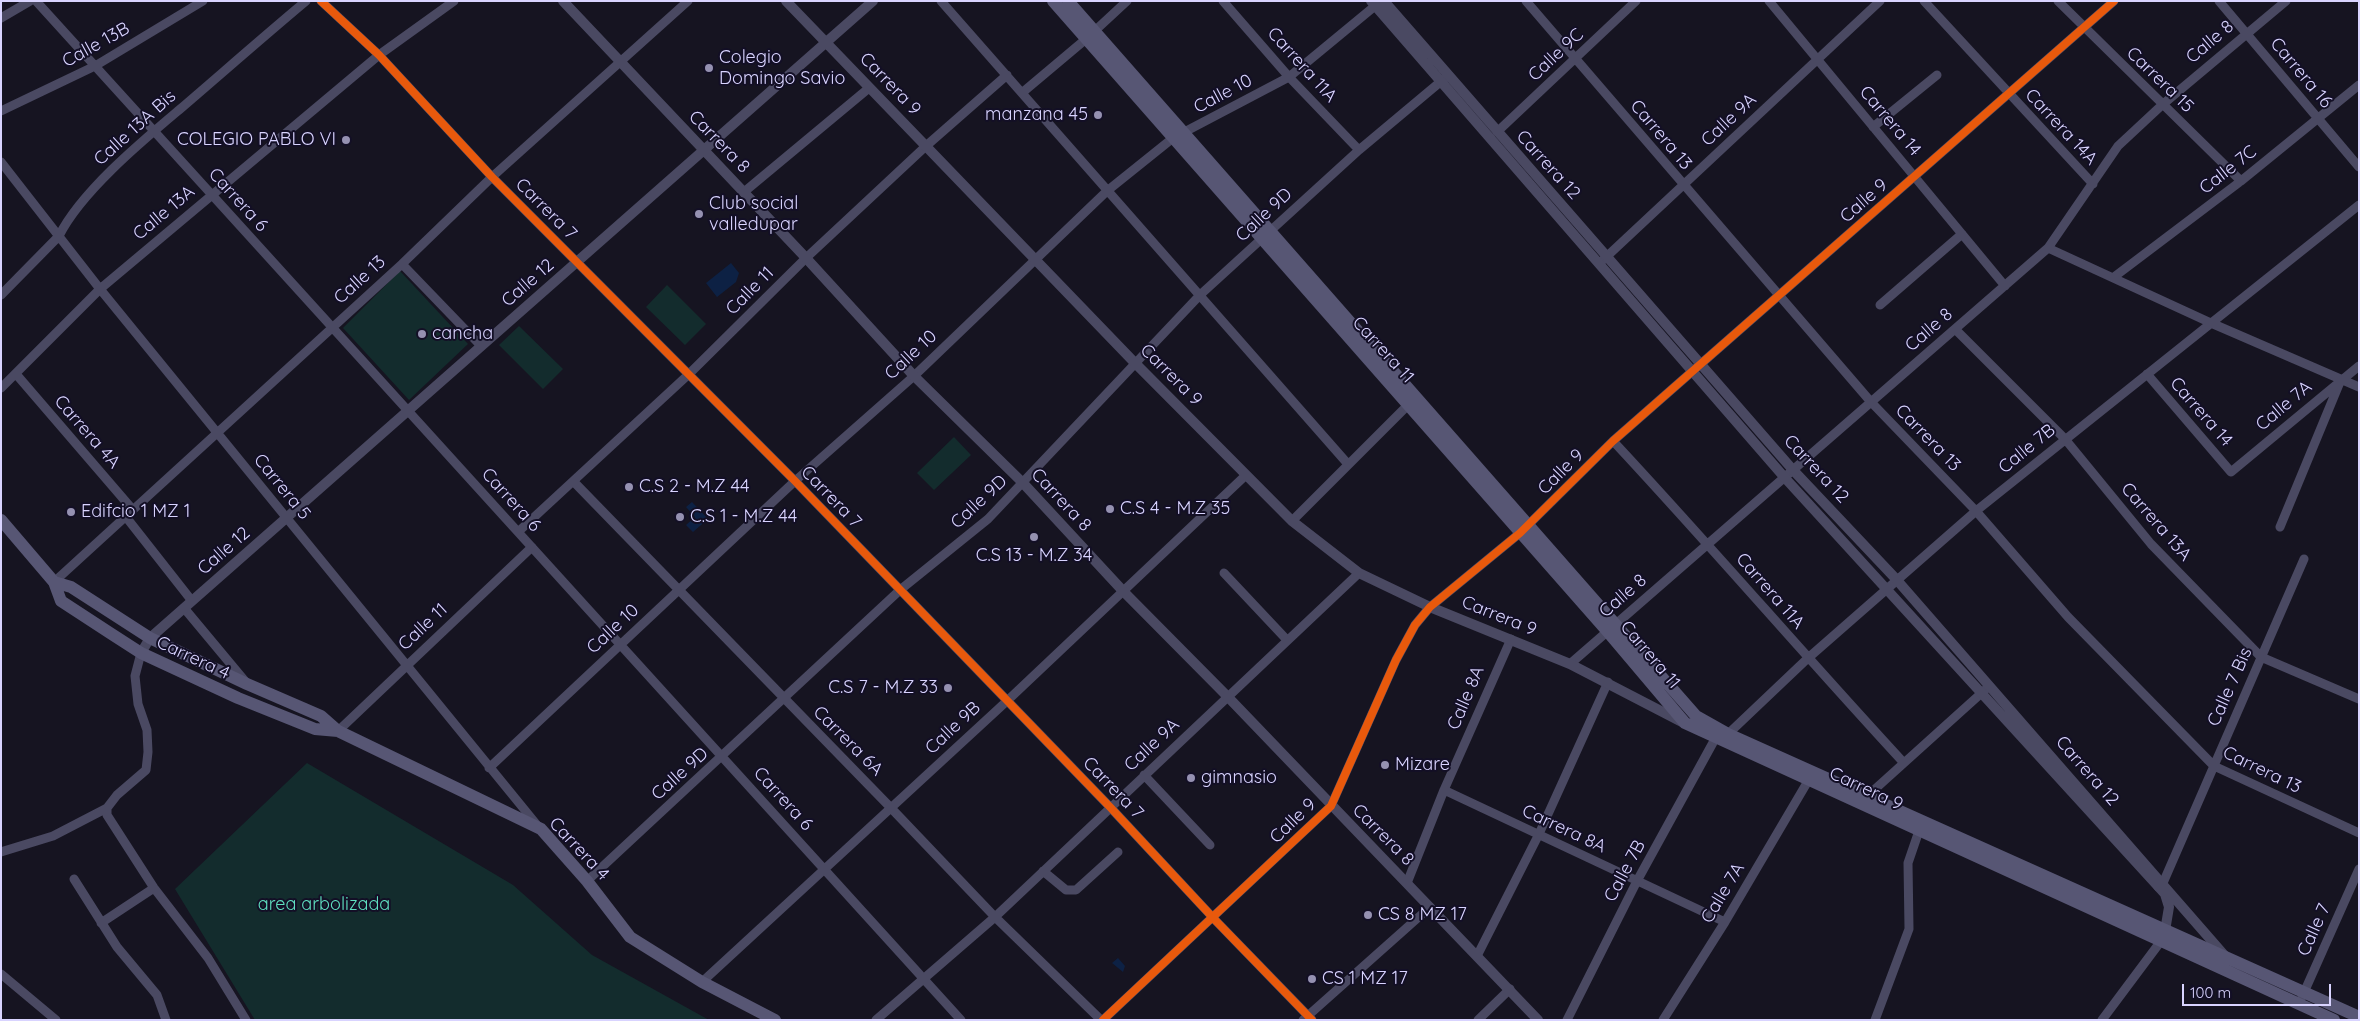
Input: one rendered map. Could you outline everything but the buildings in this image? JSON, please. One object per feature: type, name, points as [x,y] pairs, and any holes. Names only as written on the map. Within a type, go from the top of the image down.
[{"type":"main road","name":"Carrera 11","points":[[1053,1],[1090,35],[1612,628],[1690,720]]},
{"type":"main road","name":"Carrera 11","points":[[1068,1],[1090,35]]},
{"type":"main road","name":"Carrera 4","points":[[1,520],[54,582],[60,601],[141,653],[238,698],[315,730],[338,731]]},
{"type":"main road","name":"Carrera 4","points":[[54,582],[71,587],[150,638],[247,684],[321,716],[338,731],[540,829],[587,881],[630,937],[702,982],[775,1020]]},
{"type":"main road","name":"Carrera 9","points":[[1690,720],[1728,734],[1863,800],[2302,999],[2359,1016]]},
{"type":"main road","name":"Carrera 9","points":[[1690,720],[1715,739],[1808,781],[1863,800]]},
{"type":"main road","name":"Carrera 9","points":[[2163,936],[2226,957],[2302,999],[2334,1020]]},
{"type":"street","points":[[1,18],[30,1]]},
{"type":"street","name":"Carrera 6","points":[[36,1],[961,1020]]},
{"type":"street","name":"Calle 13A Bis","points":[[1,295],[59,236],[64,225],[101,181],[154,131],[306,1]]},
{"type":"street","name":"Carrera 7","points":[[321,1],[379,55],[492,177],[795,481],[1008,700],[1308,1018]]},
{"type":"street","name":"Calle 13A","points":[[1,388],[100,289],[211,194],[379,55],[454,1]]},
{"type":"street","name":"Carrera 8","points":[[563,1],[618,62],[806,258],[914,376],[1023,483],[1123,591],[1227,696],[1538,1020]]},
{"type":"street","name":"Calle 13","points":[[54,582],[402,264],[492,177],[688,1]]},
{"type":"street","name":"Carrera 9","points":[[786,1],[1134,362],[1292,521],[1359,573],[1430,607],[1570,664],[1690,720]]},
{"type":"street","name":"Calle 12","points":[[141,653],[150,638],[192,600],[873,1]]},
{"type":"street","points":[[941,1],[1023,92],[1107,191],[1200,294],[1347,464]]},
{"type":"street","points":[[1023,92],[1090,35],[1126,1]]},
{"type":"street","name":"Carrera 11A","points":[[1223,1],[1289,77],[1359,150]]},
{"type":"street","name":"Carrera 13","points":[[1526,1],[1682,186],[1779,294],[1871,402],[1976,510],[2068,618],[2214,766],[2359,833]]},
{"type":"street","name":"Calle 9C","points":[[1497,132],[1636,1]]},
{"type":"street","name":"Carrera 14","points":[[1769,1],[2005,286]]},
{"type":"street","name":"Calle 9A","points":[[1600,263],[1880,1]]},
{"type":"street","name":"Carrera 14A","points":[[1924,1],[2093,184]]},
{"type":"street","name":"Carrera 15","points":[[2058,1],[2241,181]]},
{"type":"street","name":"Calle 9","points":[[1102,1020],[1214,918],[1331,806],[1396,660],[1416,625],[1430,607],[1524,529],[1613,441],[2114,1]]},
{"type":"street","name":"Carrera 16","points":[[2219,1],[2359,167]]},
{"type":"street","name":"Calle 8","points":[[1570,664],[2048,248],[2118,146],[2162,105],[2286,1]]},
{"type":"street","name":"Calle 13B","points":[[1,111],[95,66],[200,2]]},
{"type":"street","name":"Calle 10","points":[[489,768],[795,481],[914,376],[1107,191],[1178,136],[1289,77],[1378,2]]},
{"type":"street","name":"Carrera 12","points":[[1378,2],[1445,78],[1600,263],[1896,579],[1990,685],[2160,885],[2169,907],[2163,936]]},
{"type":"street","name":"Calle 11","points":[[518,532],[689,374],[806,258],[926,146],[1007,75]]},
{"type":"street","points":[[1873,127],[1936,75]]},
{"type":"street","name":"Carrera 12","points":[[1445,78],[1497,132],[1608,256],[1784,478],[1980,694],[2226,957]]},
{"type":"street","name":"Calle 9D","points":[[587,881],[723,757],[784,697],[900,590],[988,519],[1200,294],[1359,150],[1445,78]]},
{"type":"street","name":"Calle 7C","points":[[2114,277],[2241,181],[2359,86]]},
{"type":"street","points":[[744,192],[869,88]]},
{"type":"street","name":"Carrera 5","points":[[1,162],[100,289],[540,829]]},
{"type":"street","name":"Calle 7B","points":[[1728,734],[1807,659],[1976,510],[2359,205]]},
{"type":"street","points":[[1880,305],[1962,234]]},
{"type":"street","points":[[2048,248],[2211,323],[2359,387]]},
{"type":"street","points":[[402,264],[481,346]]},
{"type":"street","name":"Carrera 13A","points":[[1955,329],[2065,439],[2151,544],[2261,657],[2359,699]]},
{"type":"street","name":"Calle 7A","points":[[2231,472],[2359,366]]},
{"type":"street","name":"Carrera 4A","points":[[16,374],[134,510]]},
{"type":"street","name":"Carrera 14","points":[[2147,374],[2231,472]]},
{"type":"street","points":[[2280,527],[2341,379]]},
{"type":"street","points":[[1292,521],[1412,401]]},
{"type":"street","name":"Carrera 11A","points":[[1613,441],[1709,544],[1807,659],[1903,762]]},
{"type":"street","name":"Calle 9B","points":[[702,982],[1008,700],[1246,475]]},
{"type":"street","name":"Carrera 6A","points":[[574,482],[995,917],[1102,1020]]},
{"type":"street","points":[[126,517],[192,600]]},
{"type":"street","name":"Calle 11","points":[[338,731],[532,547]]},
{"type":"street","name":"Calle 7 Bis","points":[[2160,885],[2304,559]]},
{"type":"street","points":[[1224,573],[1287,640]]},
{"type":"street","name":"Calle 9A","points":[[876,1020],[995,917],[1144,774],[1359,573]]},
{"type":"street","points":[[184,608],[247,684]]},
{"type":"street","name":"Calle 8A","points":[[1407,883],[1444,790],[1511,639]]},
{"type":"street","points":[[1,852],[52,836],[107,808],[116,796],[146,770],[148,752],[147,730],[138,704],[135,676],[141,653]]},
{"type":"street","points":[[1477,956],[1539,834],[1608,682]]},
{"type":"street","points":[[1863,800],[1990,685]]},
{"type":"street","name":"Calle 7B","points":[[1566,1020],[1637,881],[1715,739]]},
{"type":"street","points":[[1144,774],[1210,845]]},
{"type":"street","name":"Calle 7A","points":[[1663,1020],[1725,922],[1808,781]]},
{"type":"street","name":"Carrera 8A","points":[[1444,790],[1725,922]]},
{"type":"street","points":[[107,808],[107,815],[112,825],[154,888],[208,958],[246,1020]]},
{"type":"street","points":[[1875,1020],[1909,929],[1908,863],[1920,826]]},
{"type":"street","points":[[1043,871],[1066,890],[1076,890],[1118,852]]},
{"type":"street","name":"Calle 7","points":[[2302,999],[2359,869]]},
{"type":"street","points":[[74,879],[117,947],[157,995],[166,1020]]},
{"type":"street","points":[[101,923],[154,888]]},
{"type":"street","points":[[1308,1018],[1430,907]]},
{"type":"street","points":[[2102,1020],[2163,936]]},
{"type":"street","points":[[1,974],[56,1020]]},
{"type":"street","points":[[1478,1020],[1510,989]]},
{"type":"green space","points":[[400,271],[468,344],[409,400],[343,328]]},
{"type":"green space","points":[[667,285],[706,324],[685,345],[646,307]]},
{"type":"green space","points":[[519,326],[563,369],[543,389],[499,345]]},
{"type":"green space","points":[[954,437],[971,455],[934,490],[917,473]]},
{"type":"green space","name":"area arbolizada","points":[[307,763],[513,885],[592,955],[709,1020],[255,1020],[175,889]]},
{"type":"water","points":[[731,263],[739,273],[736,282],[717,297],[706,283]]},
{"type":"water","points":[[692,502],[708,519],[693,532],[686,525],[695,517],[686,507]]},
{"type":"water","points":[[1118,958],[1125,966],[1123,972],[1112,963]]},
{"type":"cycle path","points":[[321,1],[379,55],[492,177],[795,481],[1110,807],[1312,1020]]},
{"type":"cycle path","points":[[1103,1020],[1331,806],[1396,660],[1415,625],[1430,607],[1520,533],[1613,441],[2114,1]]},
{"type":"place","name":"Colegio Domingo Savio","points":[[709,68]]},
{"type":"place","name":"manzana 45","points":[[1098,115]]},
{"type":"place","name":"COLEGIO PABLO VI","points":[[346,140]]},
{"type":"place","name":"Club social valledupar","points":[[699,214]]},
{"type":"place","name":"cancha","points":[[422,334]]},
{"type":"place","name":"C.S 2 - M.Z 44","points":[[629,487]]},
{"type":"place","name":"C.S 4 - M.Z 35","points":[[1110,509]]},
{"type":"place","name":"Edifcio 1 MZ 1","points":[[71,512]]},
{"type":"place","name":"C.S 1 - M.Z 44","points":[[680,517]]},
{"type":"place","name":"C.S 13 - M.Z 34","points":[[1034,537]]},
{"type":"place","name":"C.S 7 - M.Z 33","points":[[948,688]]},
{"type":"place","name":"Mizare","points":[[1385,765]]},
{"type":"place","name":"gimnasio","points":[[1191,778]]},
{"type":"place","name":"CS 8 MZ 17","points":[[1368,915]]},
{"type":"place","name":"CS 1 MZ 17","points":[[1312,979]]}]
